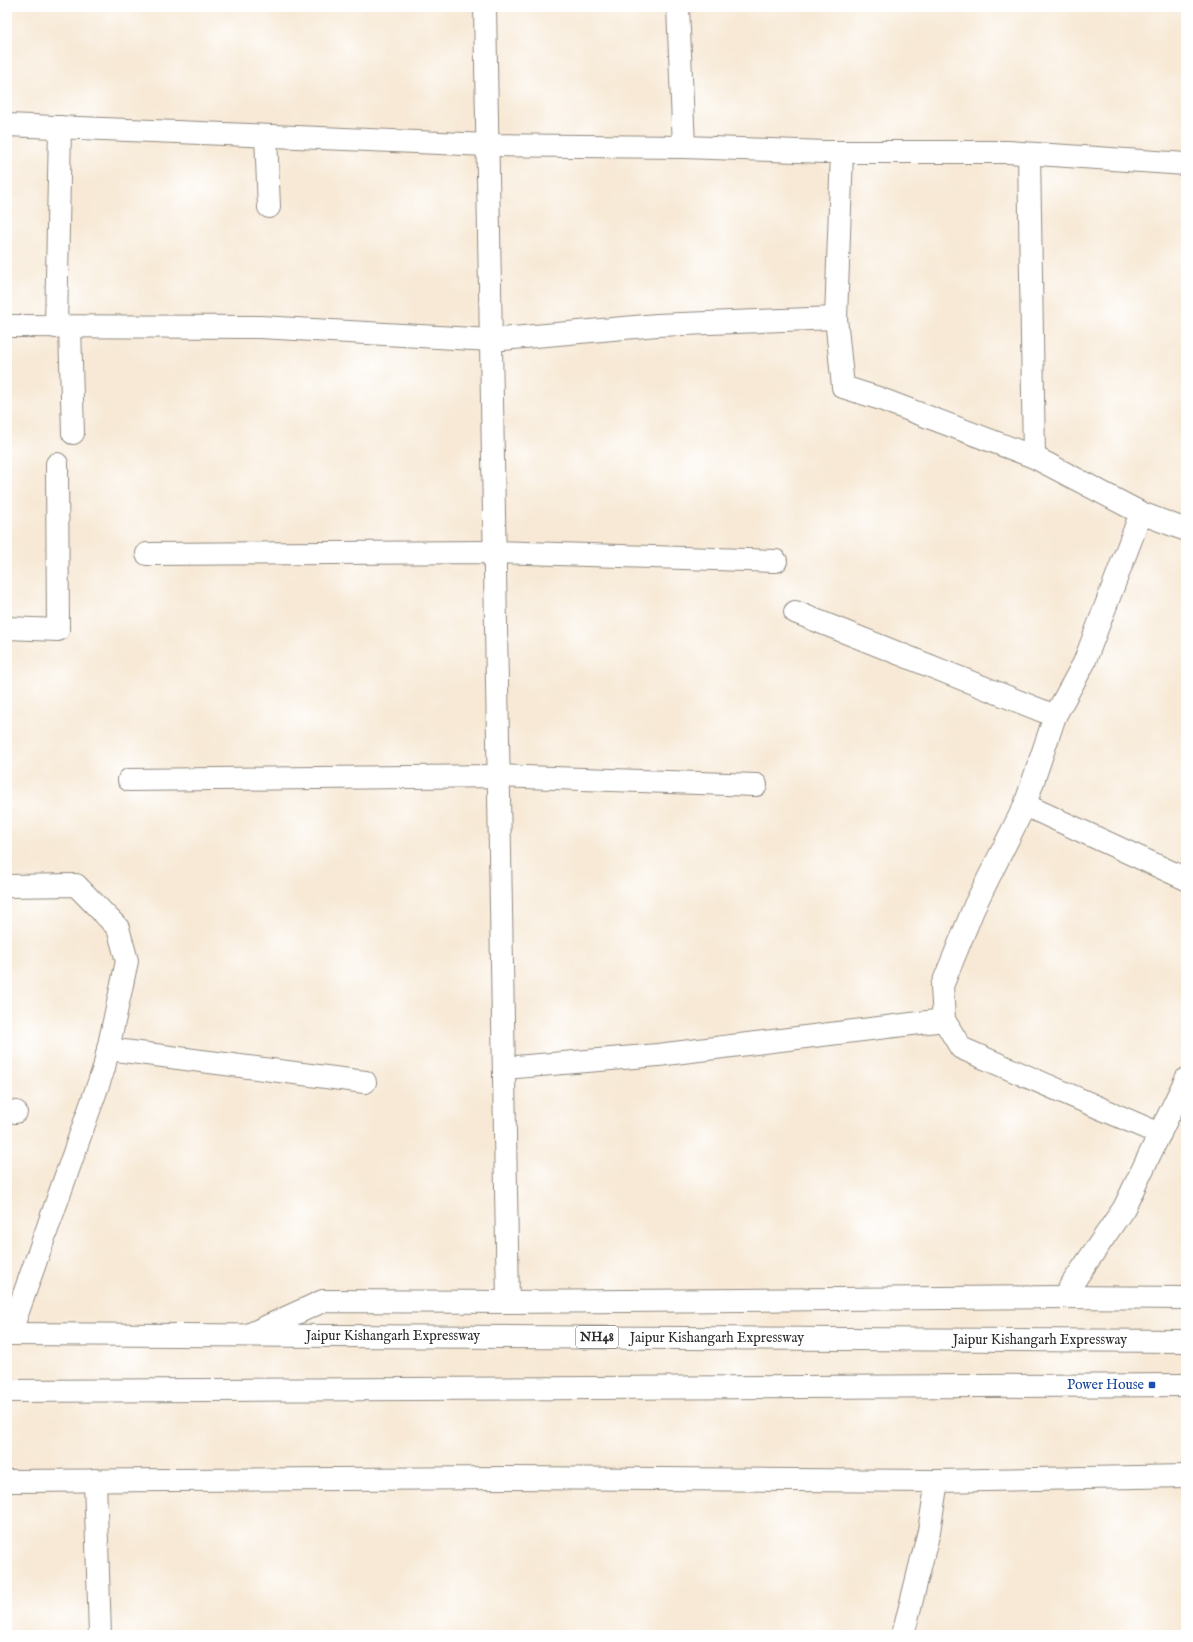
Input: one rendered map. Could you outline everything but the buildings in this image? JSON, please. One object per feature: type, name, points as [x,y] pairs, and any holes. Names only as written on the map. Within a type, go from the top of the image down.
[{"type":"main road","points":[[485,7],[508,1302]]},
{"type":"main road","points":[[678,7],[684,147]]},
{"type":"main road","points":[[7,126],[488,145],[684,147],[842,152],[1029,154],[1186,164]]},
{"type":"main road","points":[[60,127],[63,327],[73,433]]},
{"type":"main road","points":[[266,136],[269,207]]},
{"type":"main road","points":[[842,152],[836,318],[844,387],[878,398],[1034,457],[1141,513],[1186,530]]},
{"type":"main road","points":[[1029,154],[1034,457]]},
{"type":"main road","points":[[7,326],[260,327],[491,340],[657,326],[836,318]]},
{"type":"main road","points":[[7,628],[58,630],[57,464]]},
{"type":"main road","points":[[1141,513],[1084,663],[1055,716],[1025,805],[975,906],[942,986],[944,1020],[961,1048],[1160,1134]]},
{"type":"main road","points":[[147,554],[494,552],[776,561]]},
{"type":"main road","points":[[795,612],[1055,716]]},
{"type":"main road","points":[[129,780],[499,776],[756,785]]},
{"type":"main road","points":[[1025,805],[1186,880]]},
{"type":"main road","points":[[7,886],[76,885],[118,928],[127,961],[104,1068],[9,1334]]},
{"type":"main road","points":[[504,1068],[658,1055],[944,1020]]},
{"type":"main road","points":[[108,1049],[365,1082]]},
{"type":"main road","points":[[1063,1297],[1124,1208],[1186,1079]]},
{"type":"main road","points":[[248,1335],[323,1301],[508,1302],[1063,1297],[1186,1298]]},
{"type":"main road","name":"Jaipur Kishangarh Expressway","points":[[9,1334],[1186,1341]]},
{"type":"main road","points":[[7,1391],[1186,1385]]},
{"type":"main road","points":[[7,1481],[516,1478],[937,1481],[1186,1476]]},
{"type":"main road","points":[[95,1480],[100,1635]]},
{"type":"main road","points":[[903,1635],[929,1531],[937,1481]]},
{"type":"place","name":"Power House","points":[[1152,1385]]}]
